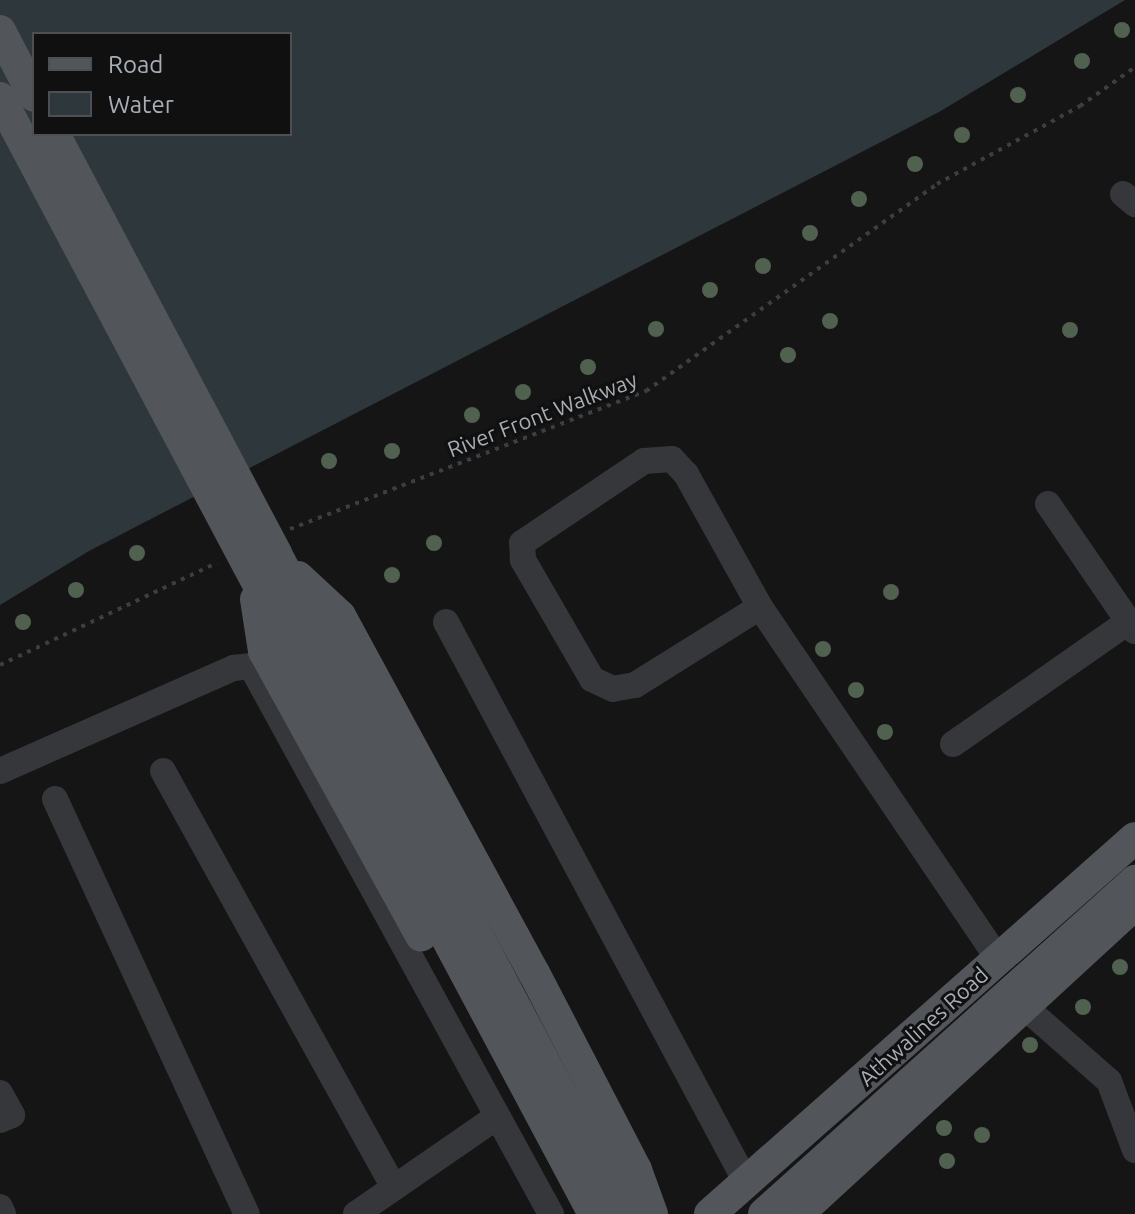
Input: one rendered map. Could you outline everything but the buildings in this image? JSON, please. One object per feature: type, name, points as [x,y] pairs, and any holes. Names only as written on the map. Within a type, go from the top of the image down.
[{"type":"main road","points":[[0,31],[32,92]]},
{"type":"main road","points":[[0,98],[263,556],[606,1179],[623,1205],[639,1214]]},
{"type":"main road","points":[[55,136],[594,1214]]},
{"type":"main road","points":[[263,556],[340,616],[548,1000],[636,1170],[652,1214]]},
{"type":"main road","points":[[263,556],[264,651],[534,1141],[584,1214]]},
{"type":"main road","name":"Athwalines Road","points":[[710,1214],[1135,838]]},
{"type":"main road","points":[[764,1214],[1135,881]]},
{"type":"main road","points":[[798,1214],[939,1084],[1027,1009],[1135,904]]},
{"type":"main road","points":[[902,1044],[939,1084]]},
{"type":"street","points":[[760,607],[635,685],[613,689],[592,679],[523,560],[522,543],[644,461],[672,459],[686,474],[760,607],[998,959]]},
{"type":"street","points":[[953,744],[1132,626],[1048,504]]},
{"type":"street","points":[[446,622],[746,1182]]},
{"type":"street","points":[[0,771],[234,668],[251,666],[495,1118],[551,1214]]},
{"type":"street","points":[[163,771],[394,1187]]},
{"type":"street","points":[[55,799],[247,1214]]},
{"type":"street","points":[[1027,1009],[1109,1081],[1135,1150]]},
{"type":"street","points":[[0,1093],[12,1115],[0,1120]]},
{"type":"street","points":[[356,1214],[495,1118]]},
{"type":"street","points":[[0,1207],[3,1214]]},
{"type":"path","name":"River Front Walkway","points":[[0,665],[646,391],[937,184],[1080,106],[1135,67]]},
{"type":"water","points":[[0,0],[1125,0],[939,112],[89,551],[0,605]]}]
